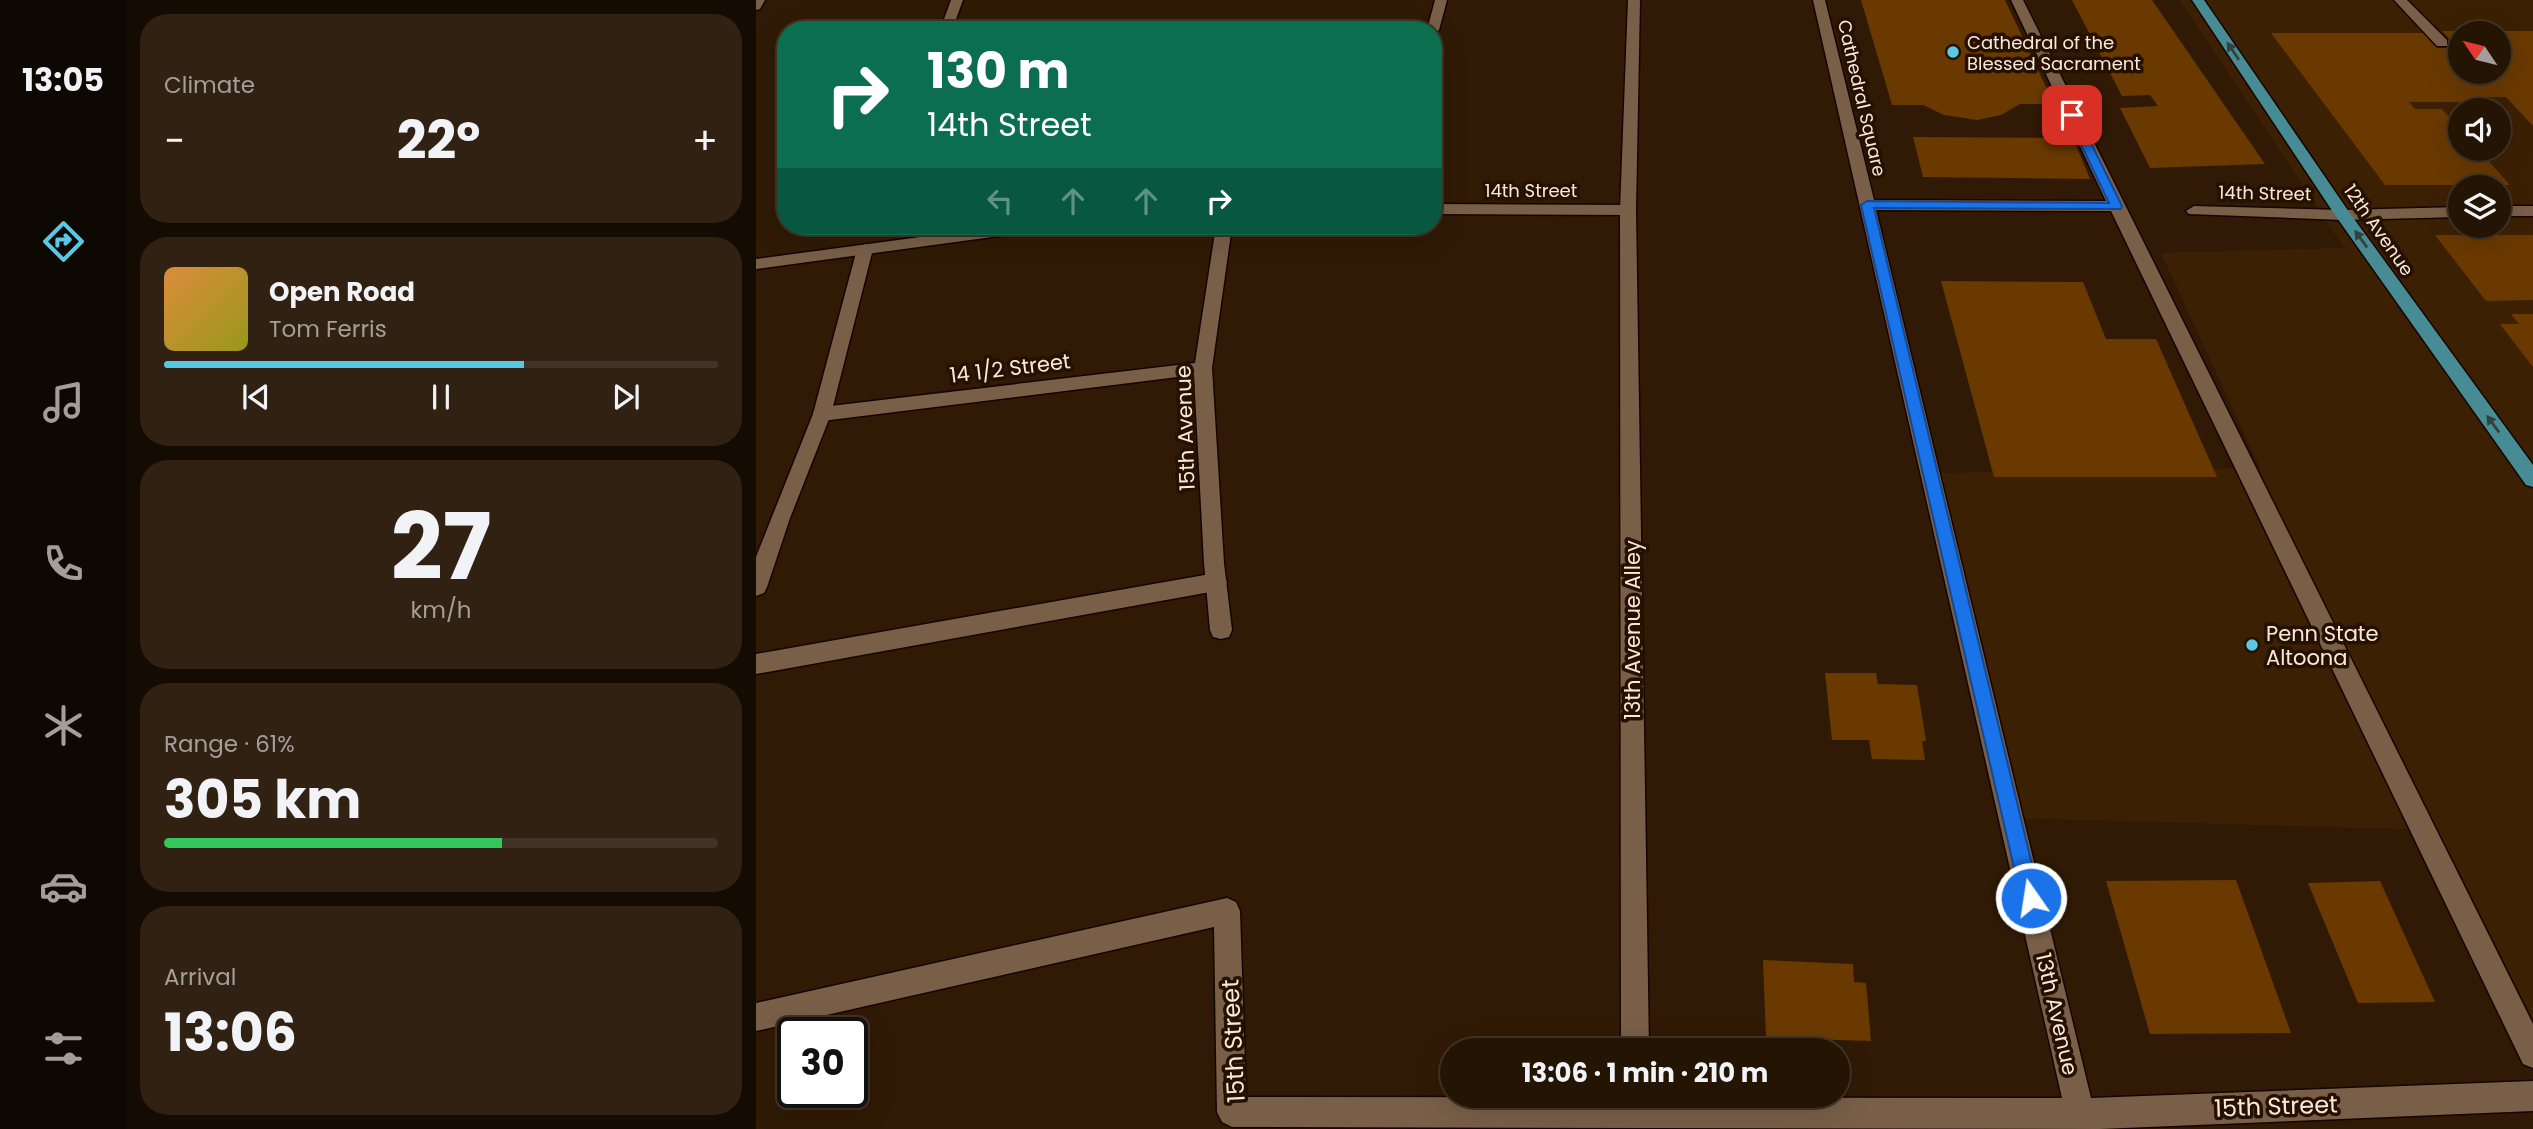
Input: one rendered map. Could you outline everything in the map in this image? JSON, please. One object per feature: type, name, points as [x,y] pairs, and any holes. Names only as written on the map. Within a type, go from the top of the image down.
[{"type":"main road","name":"12th Avenue","points":[[2198,0],[2343,215],[2533,480]]},
{"type":"street","points":[[756,6],[760,0]]},
{"type":"street","points":[[949,21],[957,0]]},
{"type":"street","points":[[1435,21],[1441,0]]},
{"type":"street","name":"13th Avenue Alley","points":[[1634,0],[1628,210],[1635,1038]]},
{"type":"street","name":"Cathedral Square","points":[[1819,0],[1867,205]]},
{"type":"street","points":[[2017,0],[2533,1054]]},
{"type":"street","points":[[2400,0],[2442,43]]},
{"type":"street","points":[[1867,205],[2116,206]]},
{"type":"street","name":"13th Avenue","points":[[1867,205],[2082,1121]]},
{"type":"street","name":"14th Street","points":[[1442,209],[1628,210]]},
{"type":"street","name":"14th Street","points":[[2194,211],[2343,215],[2448,212]]},
{"type":"street","points":[[2511,211],[2533,211]]},
{"type":"street","points":[[756,264],[970,235]]},
{"type":"street","name":"15th Avenue","points":[[1221,629],[1203,368],[1223,235]]},
{"type":"street","points":[[756,587],[780,518],[822,414],[865,249]]},
{"type":"street","name":"14 1/2 Street","points":[[822,414],[1203,368]]},
{"type":"street","points":[[756,664],[1216,582]]},
{"type":"street","name":"15th Street","points":[[756,1017],[1227,911],[1232,1112],[1636,1112],[2082,1121],[2533,1096]]},
{"type":"shaded area","name":"Penn State Altoona","points":[[2179,0],[2533,0],[2533,1019],[2438,830],[2012,818],[1932,473],[2260,468],[2161,253],[2344,248]]},
{"type":"building","name":"Cathedral of the Blessed Sacrament","points":[[1861,0],[2005,0],[2054,104],[2020,104],[2001,115],[1977,120],[1944,115],[1923,105],[1892,105]]},
{"type":"building","points":[[2072,0],[2152,0],[2265,164],[2150,168],[2120,108],[2158,106],[2150,95],[2122,96]]},
{"type":"building","points":[[2511,31],[2533,31],[2533,126],[2511,102],[2511,98],[2506,97],[2409,102],[2415,109],[2442,109],[2448,116],[2448,161],[2489,161],[2501,175],[2448,175],[2448,185],[2385,185],[2271,33],[2425,33],[2439,48],[2448,48],[2448,84],[2511,84]]},
{"type":"building","points":[[1913,137],[2073,138],[2090,179],[1923,177]]},
{"type":"building","points":[[2435,235],[2448,235],[2448,238],[2511,238],[2511,235],[2533,235],[2533,300],[2486,301]]},
{"type":"building","points":[[1941,281],[2083,282],[2106,339],[2156,339],[2217,477],[1994,477]]},
{"type":"building","points":[[2511,314],[2533,314],[2533,367],[2500,324],[2519,324]]},
{"type":"building","points":[[1825,673],[1876,673],[1878,684],[1917,685],[1926,741],[1922,741],[1925,760],[1872,759],[1869,740],[1832,740]]},
{"type":"building","points":[[2236,880],[2291,1033],[2150,1034],[2106,881]]},
{"type":"building","points":[[2380,881],[2435,1002],[2358,1003],[2308,883]]},
{"type":"building","points":[[1763,960],[1853,964],[1854,982],[1866,983],[1871,1041],[1850,1040],[1850,1038],[1766,1038]]},
{"type":"place","name":"Cathedral of the Blessed Sacrament","points":[[1953,52]]},
{"type":"place","name":"Penn State Altoona","points":[[2252,645]]},
{"type":"route","points":[[2031,898],[1867,205],[2116,206],[2072,115]]}]
